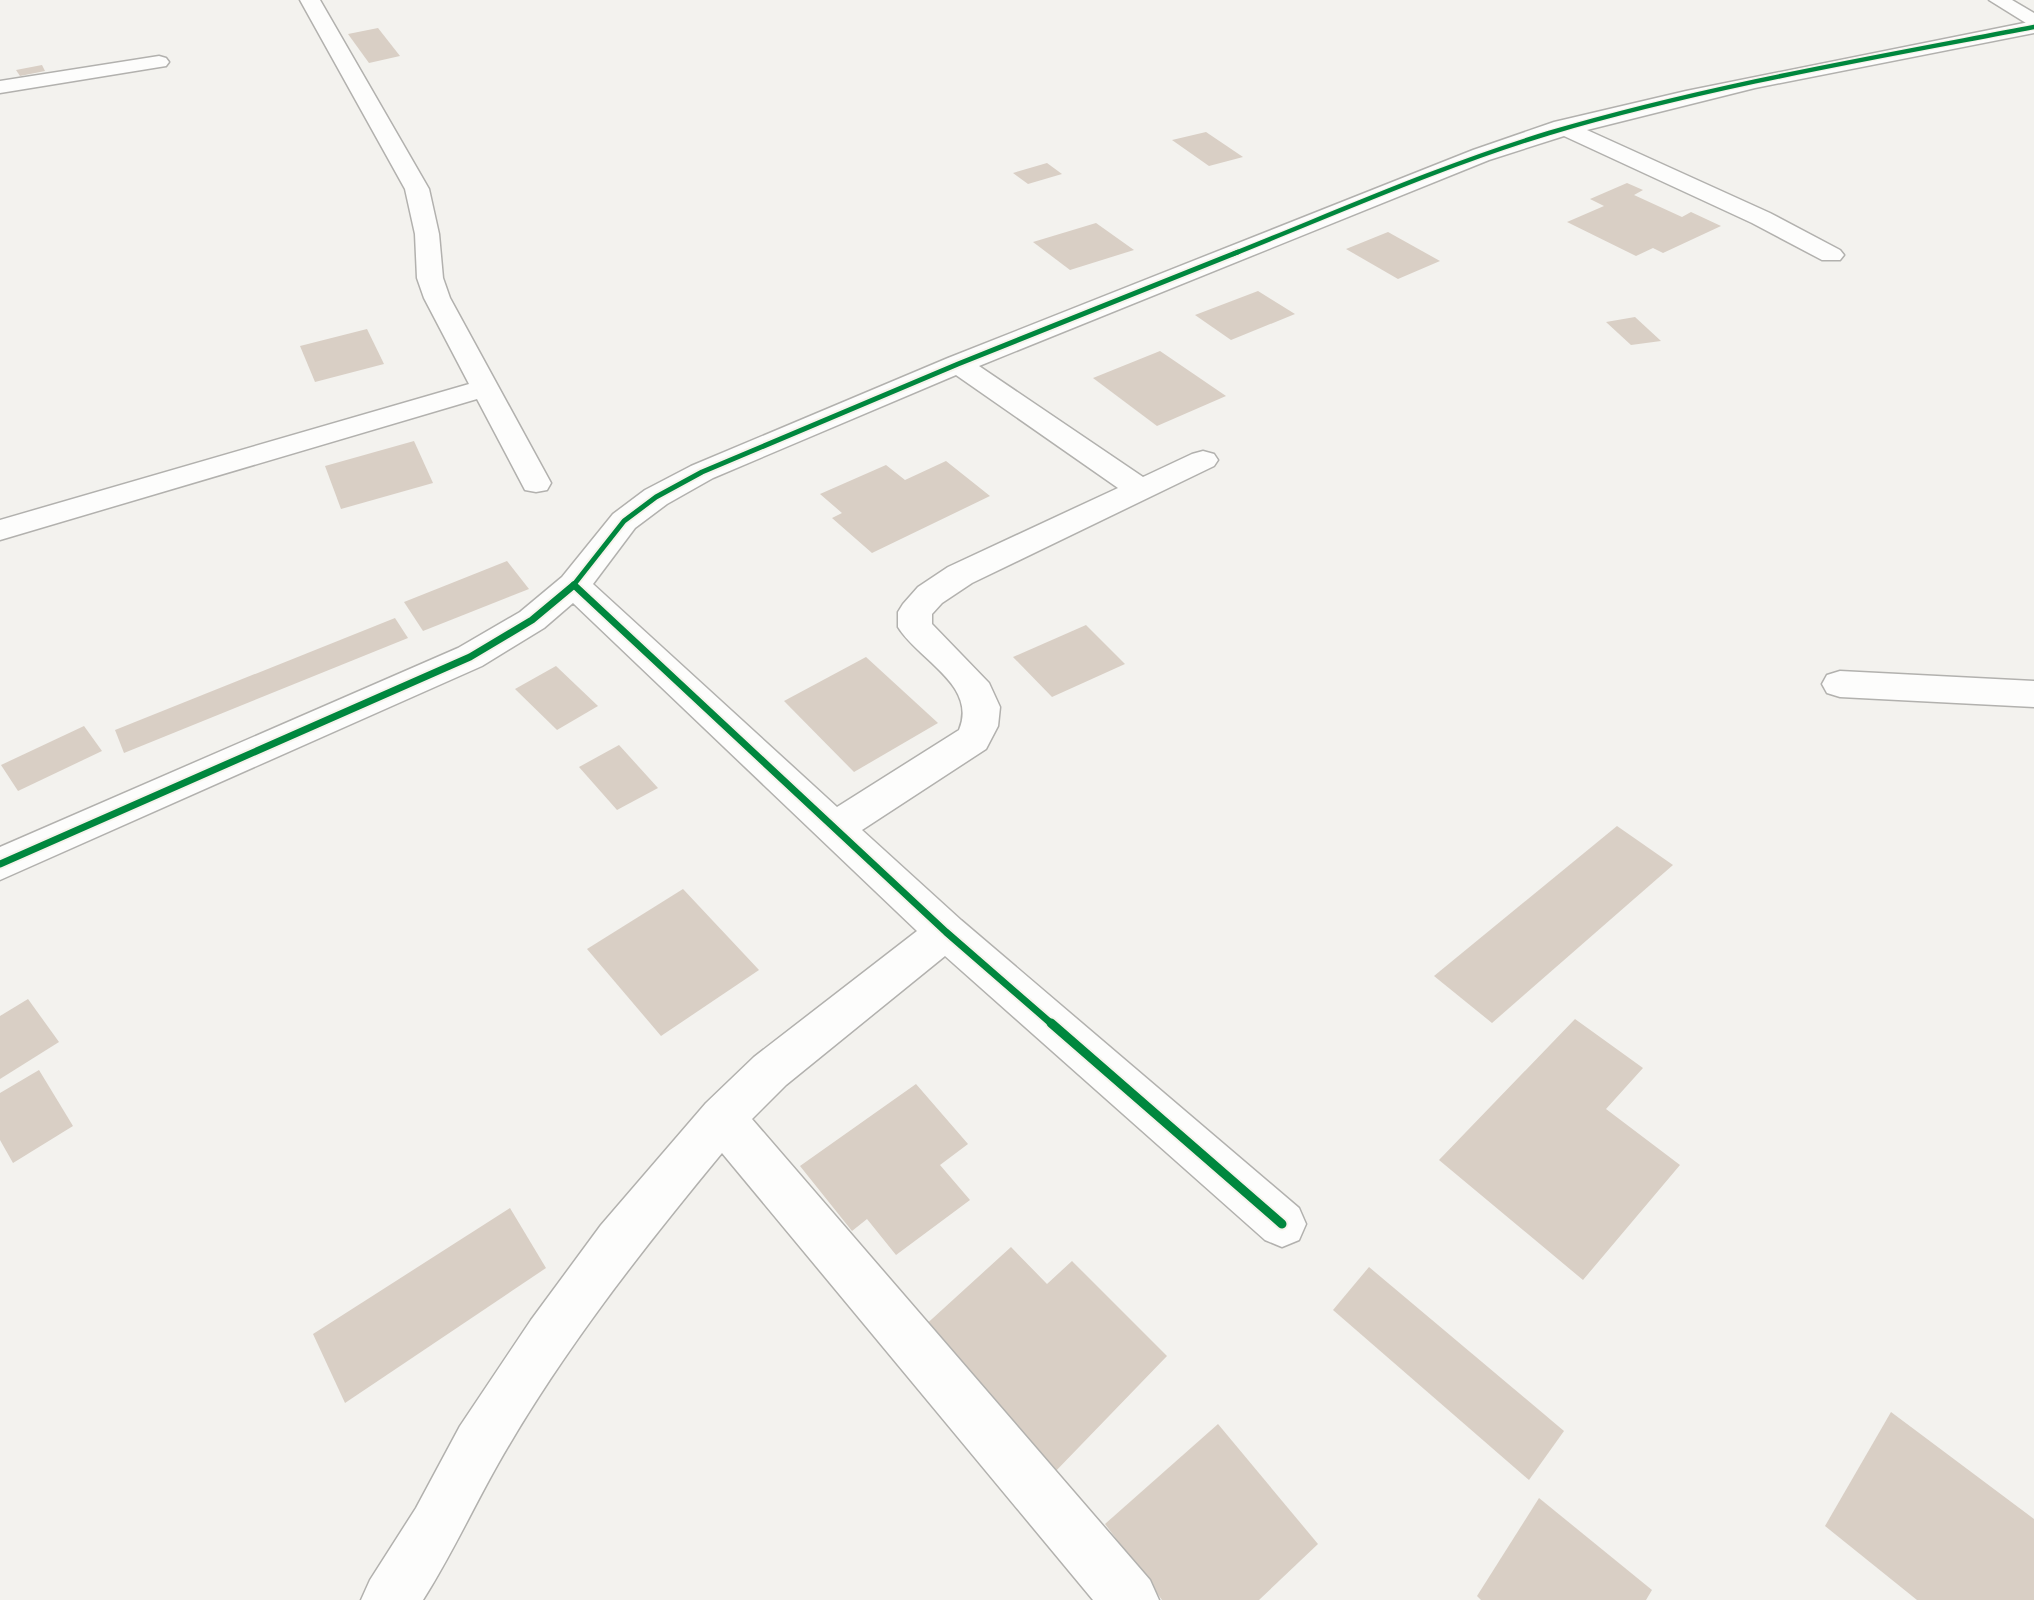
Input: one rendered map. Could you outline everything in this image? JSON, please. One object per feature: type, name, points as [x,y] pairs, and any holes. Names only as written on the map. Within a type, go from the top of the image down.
[{"type":"street","points":[[310,0],[417,189],[427,234],[430,278],[437,298],[536,483]]},
{"type":"street","points":[[1999,0],[2034,22]]},
{"type":"street","points":[[0,864],[470,657],[532,620],[574,585],[624,521],[656,497],[702,472],[958,364],[1481,155],[1562,127],[1729,86],[2034,27]]},
{"type":"street","points":[[0,87],[159,62]]},
{"type":"street","points":[[1562,127],[1761,218],[1830,255]]},
{"type":"street","points":[[958,364],[1139,488]]},
{"type":"street","points":[[0,530],[485,388]]},
{"type":"street","points":[[834,828],[974,739],[982,722],[981,701],[960,673],[915,627],[915,612],[930,595],[960,575],[1203,460]]},
{"type":"street","points":[[574,585],[946,932],[1282,1224]]},
{"type":"street","points":[[1840,684],[2034,694]]},
{"type":"street","points":[[390,1600],[436,1528],[479,1445],[549,1338],[618,1242],[722,1118],[770,1071],[946,932]]},
{"type":"street","points":[[722,1118],[1130,1600]]},
{"type":"building","points":[[378,28],[400,56],[369,63],[348,34]]},
{"type":"building","points":[[42,65],[45,71],[20,76],[16,70]]},
{"type":"building","points":[[1206,132],[1243,157],[1209,166],[1172,140]]},
{"type":"building","points":[[1047,163],[1062,174],[1028,184],[1013,173]]},
{"type":"building","points":[[1627,183],[1643,190],[1634,195],[1682,217],[1691,212],[1721,226],[1663,253],[1653,248],[1636,256],[1567,222],[1604,206],[1590,199]]},
{"type":"building","points":[[1096,223],[1134,250],[1070,270],[1033,242]]},
{"type":"building","points":[[1388,232],[1440,261],[1398,279],[1346,249]]},
{"type":"building","points":[[1258,291],[1295,314],[1231,340],[1195,315]]},
{"type":"building","points":[[1635,317],[1661,341],[1631,345],[1606,322]]},
{"type":"building","points":[[367,329],[384,364],[315,382],[300,346]]},
{"type":"building","points":[[1160,351],[1226,396],[1157,426],[1093,378]]},
{"type":"building","points":[[414,441],[433,483],[341,509],[325,466]]},
{"type":"building","points":[[946,461],[990,496],[872,553],[832,518],[842,513],[820,494],[886,465],[905,480]]},
{"type":"building","points":[[507,561],[529,589],[423,631],[404,602]]},
{"type":"building","points":[[395,618],[408,638],[124,753],[115,730]]},
{"type":"building","points":[[1086,625],[1125,664],[1052,697],[1013,657]]},
{"type":"building","points":[[866,657],[938,723],[854,772],[784,701]]},
{"type":"building","points":[[556,666],[598,706],[557,730],[515,689]]},
{"type":"building","points":[[84,726],[102,751],[18,791],[1,765]]},
{"type":"building","points":[[619,745],[658,788],[617,810],[579,767]]},
{"type":"building","points":[[1617,826],[1673,865],[1492,1023],[1434,976]]},
{"type":"building","points":[[683,889],[759,970],[661,1036],[587,949]]},
{"type":"building","points":[[28,999],[59,1042],[0,1079],[0,1016]]},
{"type":"building","points":[[1575,1019],[1643,1068],[1606,1109],[1680,1165],[1583,1280],[1439,1160]]},
{"type":"building","points":[[39,1070],[73,1126],[13,1163],[0,1140],[0,1093]]},
{"type":"building","points":[[916,1084],[968,1144],[940,1165],[970,1200],[896,1255],[867,1219],[852,1231],[800,1166]]},
{"type":"building","points":[[510,1208],[546,1268],[345,1403],[313,1334]]},
{"type":"building","points":[[1011,1247],[1047,1284],[1072,1261],[1167,1356],[1052,1475],[921,1329]]},
{"type":"building","points":[[1369,1267],[1564,1431],[1529,1480],[1333,1310]]},
{"type":"building","points":[[1891,1412],[2034,1519],[2034,1600],[1917,1600],[1825,1526]]},
{"type":"building","points":[[1218,1424],[1318,1544],[1259,1600],[1162,1600],[1105,1524]]},
{"type":"building","points":[[1539,1498],[1652,1590],[1646,1600],[1481,1600],[1477,1596]]},
{"type":"cycle path","points":[[0,864],[470,657],[532,620],[574,585],[624,521],[656,497],[702,472],[958,364],[1481,155],[1549,133],[1686,97],[1824,67],[2034,27]]},
{"type":"cycle path","points":[[574,585],[946,932],[1282,1224]]}]
